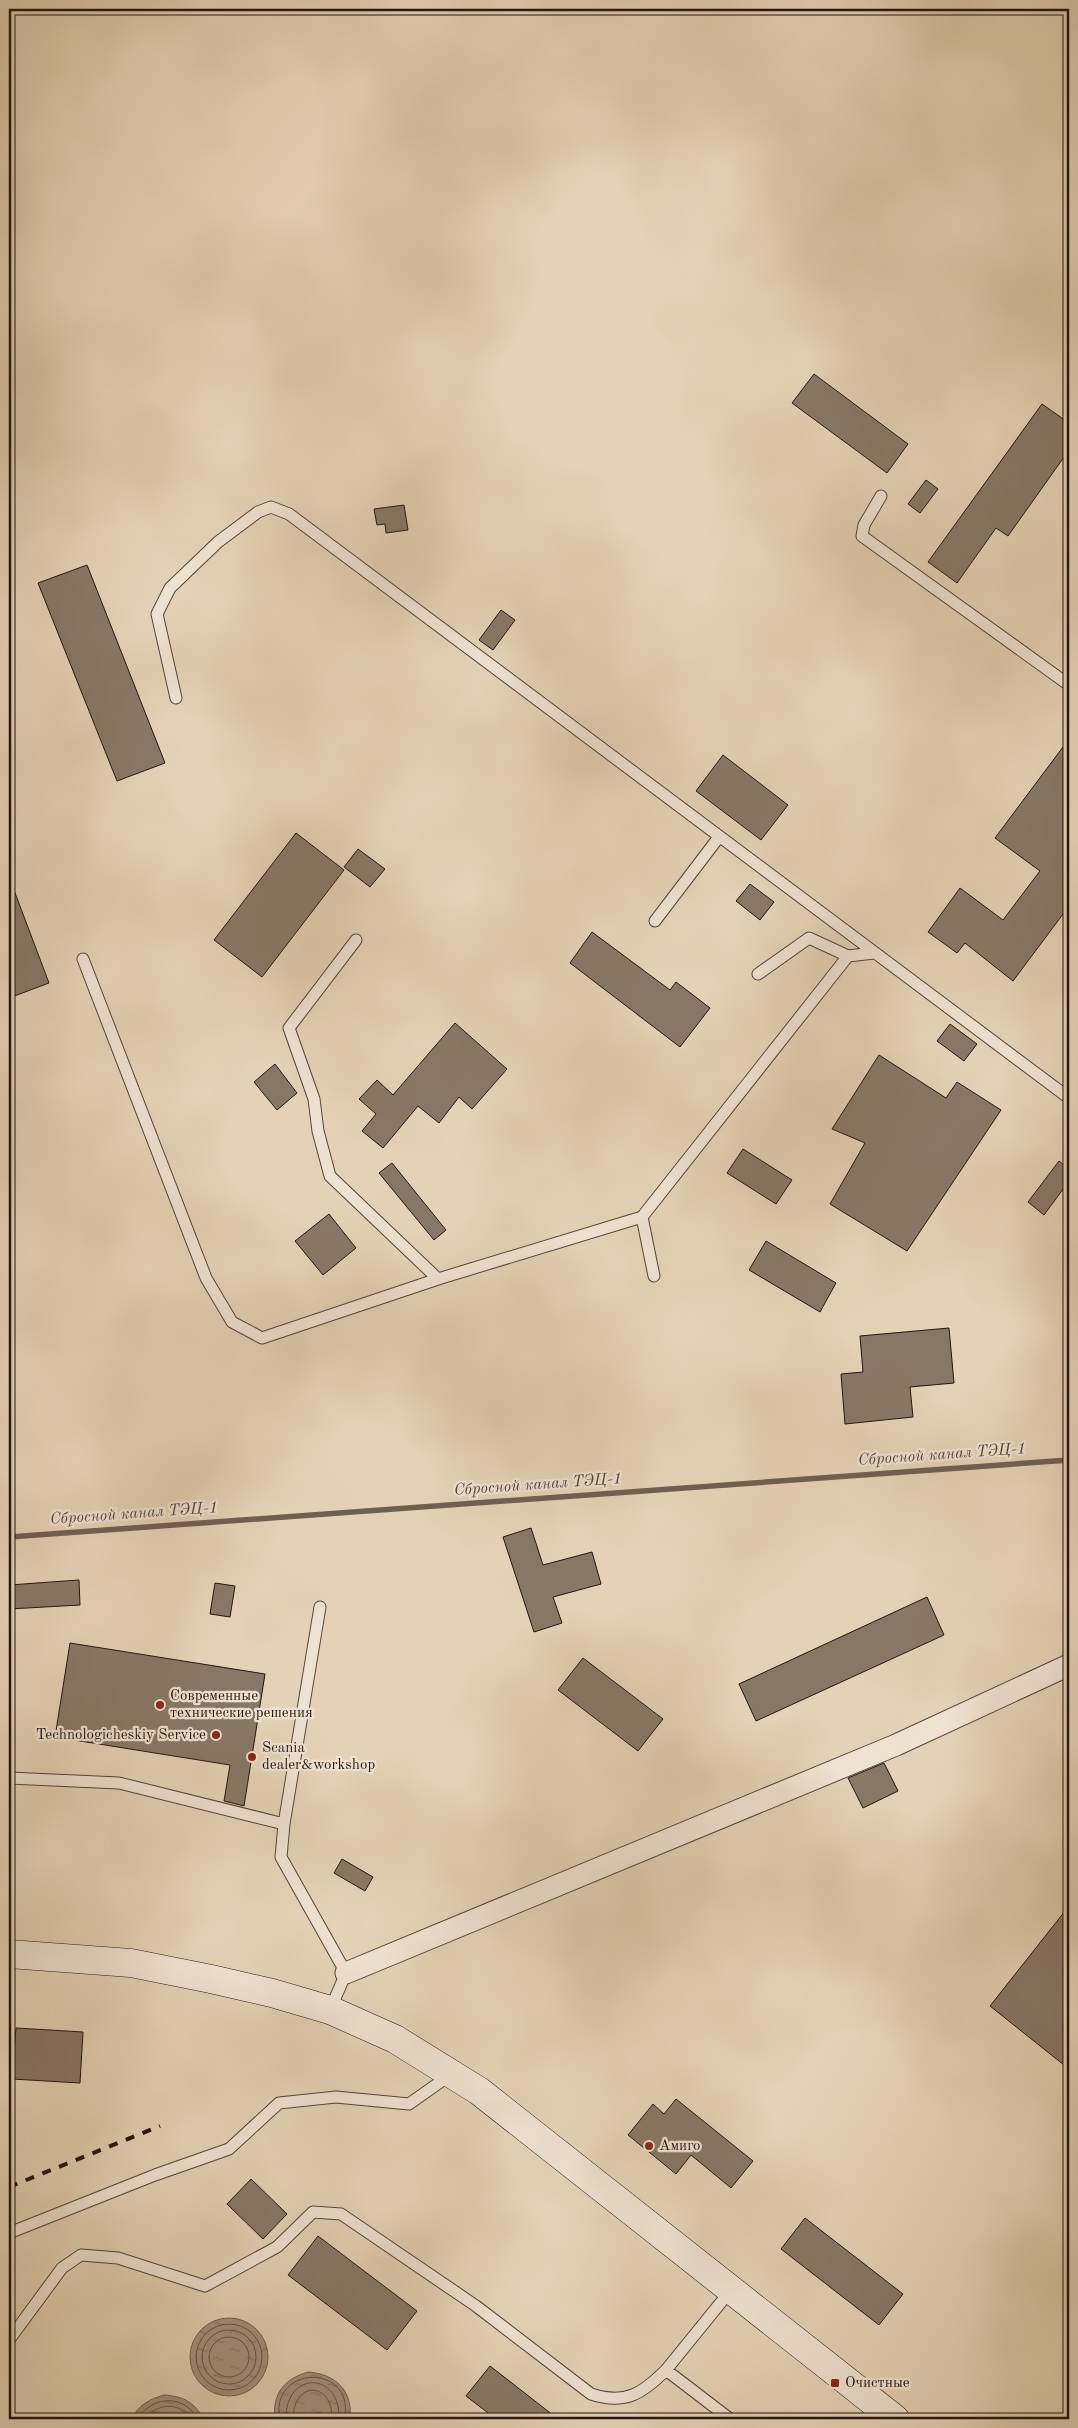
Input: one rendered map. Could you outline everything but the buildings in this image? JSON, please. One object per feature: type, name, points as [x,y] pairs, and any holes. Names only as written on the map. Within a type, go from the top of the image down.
[{"type":"main road","points":[[9,1954],[131,1963],[272,1992],[330,2010],[395,2039],[479,2091],[895,2419]]},
{"type":"street","points":[[346,1973],[896,1745],[1069,1665]]},
{"type":"lane","points":[[881,496],[864,525],[862,536],[1069,685]]},
{"type":"lane","points":[[176,698],[158,614],[170,588],[218,542],[258,512],[272,507],[289,514],[874,954],[987,1035],[1069,1098]]},
{"type":"lane","points":[[655,922],[719,837]]},
{"type":"lane","points":[[758,974],[809,938],[848,956],[874,954]]},
{"type":"lane","points":[[356,940],[288,1028],[314,1099],[318,1131],[330,1176],[438,1279]]},
{"type":"lane","points":[[83,959],[206,1278],[232,1322],[262,1338],[438,1279],[642,1217],[848,956]]},
{"type":"lane","points":[[642,1217],[654,1276]]},
{"type":"lane","points":[[320,1606],[284,1824],[281,1856],[346,1973],[330,2010]]},
{"type":"lane","points":[[9,1778],[119,1783],[284,1824]]},
{"type":"lane","points":[[9,2233],[155,2175],[229,2149],[279,2103],[336,2097],[409,2104],[452,2074]]},
{"type":"lane","points":[[9,2340],[62,2268],[81,2256],[118,2258],[205,2286],[277,2247],[313,2212],[341,2214],[476,2306],[591,2394],[608,2399],[628,2397],[648,2388],[666,2370],[731,2289]]},
{"type":"lane","points":[[666,2370],[730,2419]]},
{"type":"water","points":[[229,2318],[244,2321],[256,2330],[265,2342],[268,2357],[265,2372],[256,2384],[244,2393],[229,2396],[214,2393],[202,2384],[193,2372],[190,2357],[193,2342],[202,2330],[214,2321]]},
{"type":"water","points":[[308,2372],[327,2376],[341,2386],[349,2400],[350,2419],[275,2419],[276,2402],[281,2389],[292,2379]]},
{"type":"water","points":[[164,2395],[177,2397],[192,2404],[204,2419],[132,2419],[145,2403]]},
{"type":"waterway","name":"Сбросной канал ТЭЦ-1","points":[[9,1537],[1069,1460]]},
{"type":"railway","points":[[9,2187],[160,2126]]},
{"type":"place","name":"Современные технические решения","points":[[160,1705]]},
{"type":"place","name":"Technologicheskiy Service","points":[[216,1735]]},
{"type":"place","name":"Scania dealer&workshop","points":[[252,1757]]},
{"type":"place","name":"Амиго","points":[[649,2146]]},
{"type":"place","name":"Очистные","points":[[835,2383]]}]
